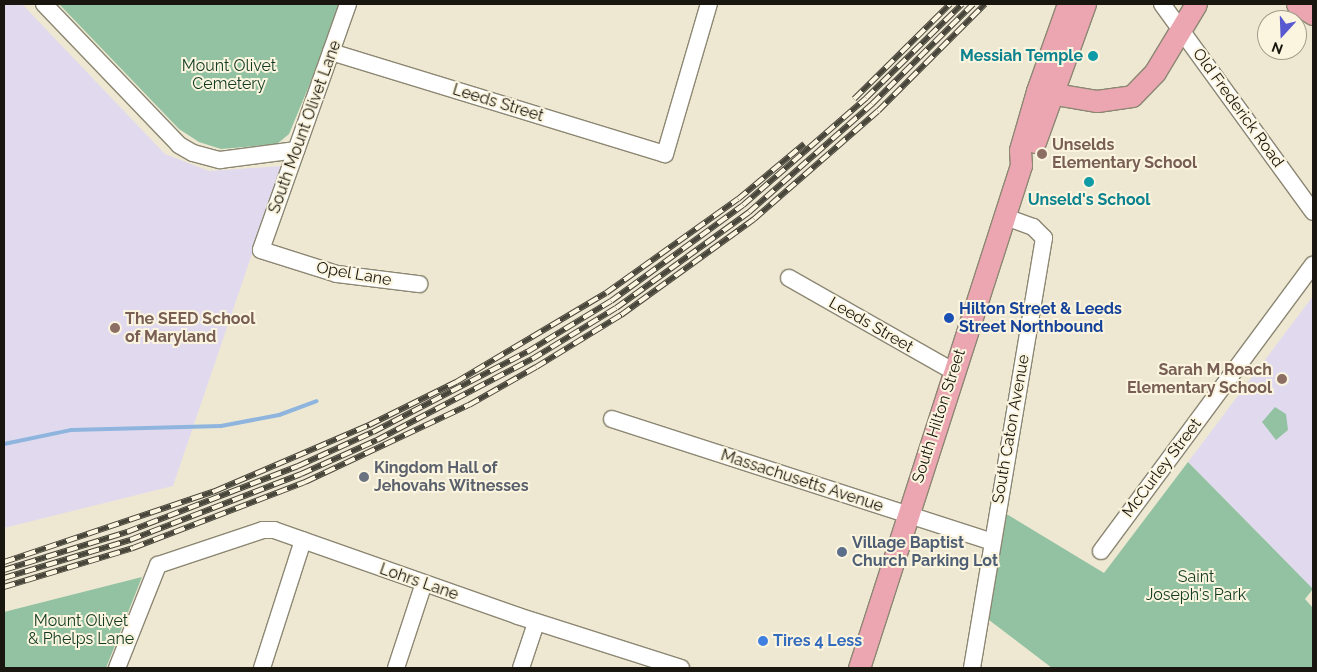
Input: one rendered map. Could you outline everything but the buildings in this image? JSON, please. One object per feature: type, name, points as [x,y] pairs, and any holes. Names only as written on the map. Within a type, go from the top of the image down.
[{"type":"main road","name":"South Hilton Street","points":[[859,668],[1003,216],[1021,165],[1031,155],[1068,4]]},
{"type":"main road","name":"South Hilton Street","points":[[1045,92],[1085,4]]},
{"type":"main road","points":[[1045,92],[1097,101],[1132,96],[1155,72],[1196,4]]},
{"type":"main road","points":[[1297,4],[1313,14]]},
{"type":"street","points":[[44,4],[178,145],[193,153],[220,160],[296,150]]},
{"type":"street","name":"South Mount Olivet Lane","points":[[261,250],[348,4]]},
{"type":"street","name":"Leeds Street","points":[[331,52],[665,154],[710,4]]},
{"type":"street","name":"Old Frederick Road","points":[[1162,4],[1313,212]]},
{"type":"street","name":"South Caton Avenue","points":[[972,668],[1044,238],[1033,227],[1003,216]]},
{"type":"street","name":"Opel Lane","points":[[261,250],[337,274],[419,284]]},
{"type":"street","name":"McCurley Street","points":[[1101,551],[1313,265]]},
{"type":"street","name":"Leeds Street","points":[[789,278],[953,371]]},
{"type":"street","name":"Massachusetts Avenue","points":[[612,419],[992,542]]},
{"type":"street","name":"Lohrs Lane","points":[[117,668],[158,565],[263,530],[303,540],[647,663],[681,668]]},
{"type":"street","points":[[262,668],[303,540]]},
{"type":"street","points":[[396,668],[424,583]]},
{"type":"street","points":[[521,668],[536,623]]},
{"type":"shaded area","name":"The SEED School of Maryland","points":[[4,4],[22,4],[165,154],[209,171],[282,166],[173,486],[4,528]]},
{"type":"shaded area","name":"Sarah M Roach Elementary School","points":[[1313,296],[1313,589],[1188,462]]},
{"type":"green space","name":"Mount Olivet Cemetery","points":[[59,4],[343,4],[289,134],[277,144],[221,149],[199,142],[179,129]]},
{"type":"green space","points":[[1275,407],[1286,414],[1288,430],[1276,440],[1262,422]]},
{"type":"green space","name":"Saint Joseph's Park","points":[[1188,462],[1313,589],[1305,599],[1313,608],[1313,668],[1052,668],[989,620],[1005,513],[1104,573]]},
{"type":"green space","name":"Mount Olivet & Phelps Lane","points":[[142,577],[106,668],[4,668],[4,612]]},
{"type":"waterway","points":[[4,444],[71,430],[221,426],[279,415],[317,401]]},
{"type":"railway","points":[[854,99],[950,4]]},
{"type":"railway","points":[[4,570],[127,532],[298,466],[373,432],[527,352],[611,301],[743,205],[866,98],[962,4]]},
{"type":"railway","points":[[4,578],[130,540],[301,474],[377,440],[532,359],[616,308],[749,212],[872,104],[973,4]]},
{"type":"railway","points":[[4,587],[133,548],[305,482],[469,405],[536,367],[621,315],[754,219],[878,111],[985,4]]},
{"type":"railway","points":[[4,562],[215,491],[369,425],[456,382],[606,293],[738,199],[804,144]]},
{"type":"place","name":"Messiah Temple","points":[[1093,56]]},
{"type":"place","name":"Unselds Elementary School","points":[[1042,154]]},
{"type":"place","name":"Unseld's School","points":[[1089,182]]},
{"type":"place","name":"Hilton Street & Leeds Street Northbound","points":[[949,318]]},
{"type":"place","name":"The SEED School of Maryland","points":[[115,328]]},
{"type":"place","name":"Sarah M Roach Elementary School","points":[[1282,379]]},
{"type":"place","name":"Kingdom Hall of Jehovahs Witnesses","points":[[364,477]]},
{"type":"place","name":"Village Baptist Church Parking Lot","points":[[842,552]]},
{"type":"place","name":"Tires 4 Less","points":[[763,641]]}]
